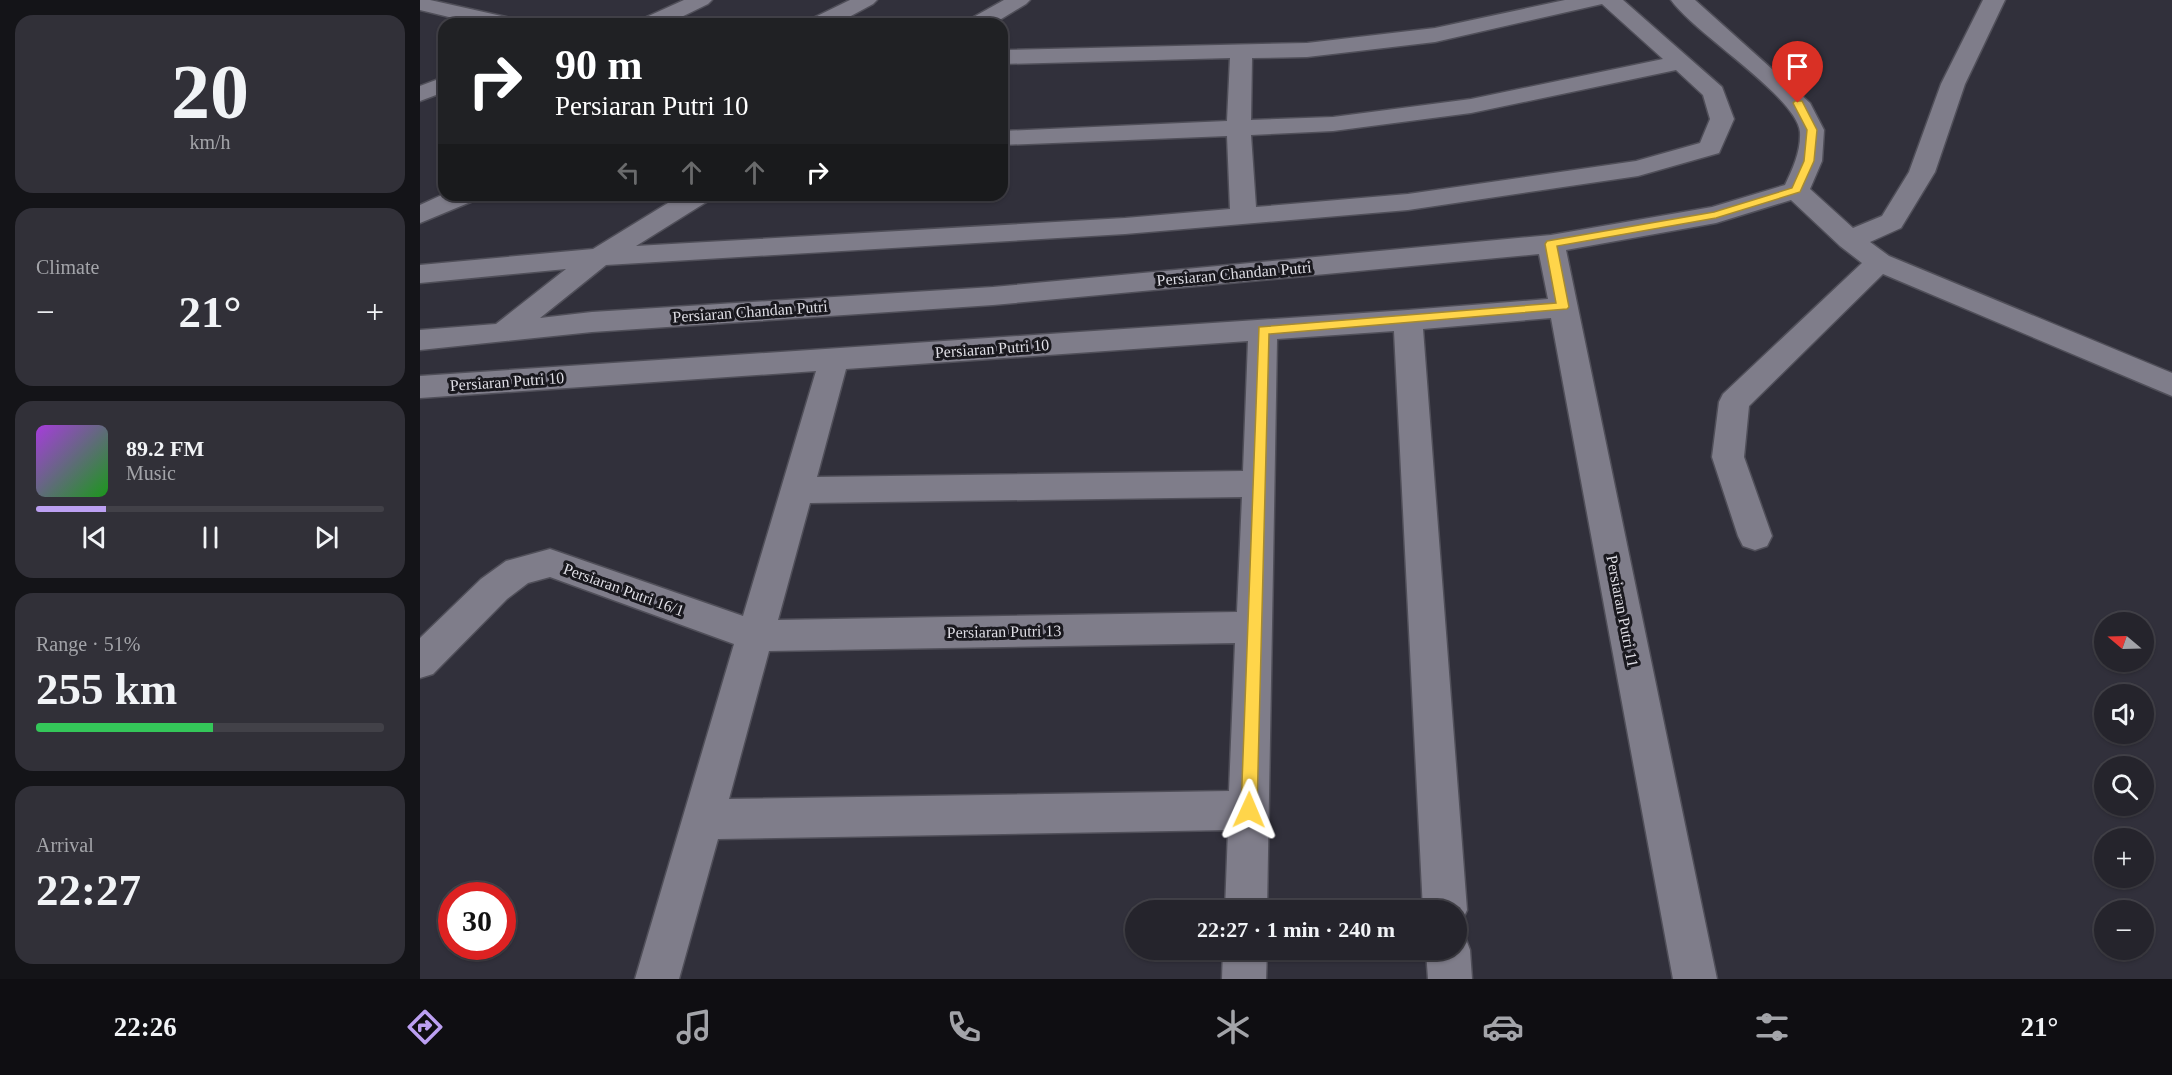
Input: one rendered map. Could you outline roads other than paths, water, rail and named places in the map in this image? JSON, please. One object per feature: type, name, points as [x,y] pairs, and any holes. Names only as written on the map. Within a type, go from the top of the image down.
[{"type":"street","points":[[663,18],[701,0]]},
{"type":"street","points":[[831,18],[866,0]]},
{"type":"street","points":[[988,18],[1019,0]]},
{"type":"street","points":[[1008,57],[1307,50],[1435,35],[1594,0]]},
{"type":"street","points":[[420,274],[599,256],[1113,227],[1408,202],[1638,168],[1710,148],[1722,119],[1714,92],[1610,0]]},
{"type":"street","points":[[1682,0],[1798,103],[1812,130],[1809,161],[1796,190],[1850,240],[1879,262],[2172,385]]},
{"type":"street","points":[[1850,240],[1892,222],[1922,172],[1953,84],[1994,0]]},
{"type":"street","points":[[420,4],[480,18]]},
{"type":"street","points":[[1240,51],[1239,128],[1243,216]]},
{"type":"street","points":[[1008,138],[1333,124],[1471,106],[1681,62]]},
{"type":"street","points":[[420,94],[438,86]]},
{"type":"street","name":"Persiaran Chandan Putri","points":[[420,340],[592,322],[993,296],[1551,244],[1716,215],[1796,190]]},
{"type":"street","points":[[420,215],[451,201]]},
{"type":"street","points":[[503,333],[599,256],[689,201]]},
{"type":"street","name":"Persiaran Putri 11","points":[[1551,244],[1695,979]]},
{"type":"street","points":[[1755,536],[1728,457],[1734,402],[1879,262]]},
{"type":"street","name":"Persiaran Putri 10","points":[[420,387],[1408,320],[1563,307]]},
{"type":"street","points":[[1408,320],[1444,900]]},
{"type":"street","points":[[1246,900],[1263,330]]},
{"type":"street","points":[[657,979],[834,359]]},
{"type":"street","points":[[797,490],[1259,484]]},
{"type":"street","name":"Persiaran Putri 16/1","points":[[420,662],[502,583],[518,571],[550,562],[755,636]]},
{"type":"street","name":"Persiaran Putri 13","points":[[755,636],[1254,627]]},
{"type":"street","points":[[702,819],[1249,810]]},
{"type":"street","points":[[1244,979],[1245,960]]},
{"type":"street","points":[[1449,960],[1450,979]]}]
